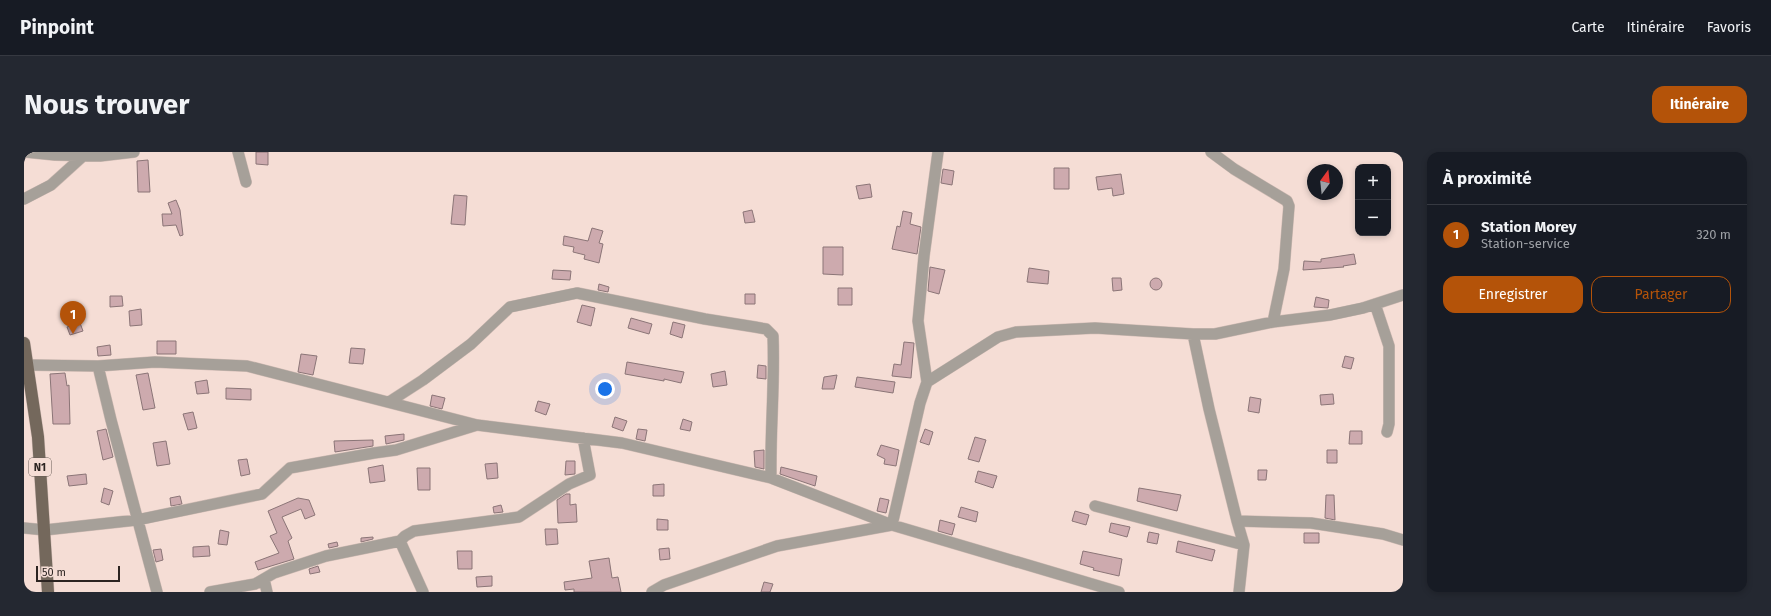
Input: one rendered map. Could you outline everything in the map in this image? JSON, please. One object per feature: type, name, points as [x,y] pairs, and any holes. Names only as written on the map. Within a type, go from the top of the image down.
[{"type":"main road","name":"N1","points":[[24,343],[38,437],[48,592]]},
{"type":"street","points":[[25,152],[83,156],[100,156],[134,152]]},
{"type":"street","points":[[238,152],[246,182]]},
{"type":"street","points":[[892,525],[920,403],[927,382],[918,321],[924,256],[938,152]]},
{"type":"street","points":[[1211,152],[1234,169],[1288,202],[1289,206],[1284,269],[1273,322]]},
{"type":"street","points":[[24,199],[51,185],[83,156]]},
{"type":"street","points":[[389,402],[423,380],[471,344],[510,307],[577,294],[705,319],[766,329],[773,336],[774,373],[770,443],[771,478]]},
{"type":"street","points":[[927,382],[998,337],[1016,332],[1095,328],[1215,334],[1273,322],[1330,315],[1363,308],[1403,295]]},
{"type":"street","points":[[1375,304],[1389,346],[1389,424],[1387,432]]},
{"type":"street","points":[[1193,334],[1244,545],[1239,592]]},
{"type":"street","points":[[28,365],[98,366],[155,362],[247,366],[477,424],[622,443],[771,478],[892,525],[1119,592]]},
{"type":"street","points":[[98,366],[157,592]]},
{"type":"street","points":[[24,528],[44,530],[137,520],[262,494],[290,468],[396,450],[477,424]]},
{"type":"street","points":[[210,592],[254,584],[274,572],[326,556],[400,541],[414,531],[519,517],[569,484],[590,476],[583,438]]},
{"type":"street","points":[[1095,506],[1244,545]]},
{"type":"street","points":[[1237,521],[1311,523],[1383,534],[1403,540]]},
{"type":"street","points":[[652,592],[664,585],[777,546],[892,525]]},
{"type":"street","points":[[400,541],[423,592]]},
{"type":"street","points":[[264,579],[267,592]]},
{"type":"building","points":[[256,152],[268,152],[268,165],[256,164]]},
{"type":"building","points":[[148,160],[150,192],[138,192],[137,161]]},
{"type":"building","points":[[1054,168],[1069,168],[1069,189],[1054,189]]},
{"type":"building","points":[[943,169],[954,171],[952,185],[941,183]]},
{"type":"building","points":[[1121,174],[1124,194],[1113,196],[1112,188],[1098,190],[1096,177]]},
{"type":"building","points":[[870,184],[872,197],[859,199],[856,186]]},
{"type":"building","points":[[454,195],[467,196],[465,225],[451,224]]},
{"type":"building","points":[[176,200],[180,210],[183,235],[180,236],[176,225],[163,226],[162,214],[172,214],[168,203]]},
{"type":"building","points":[[752,210],[755,222],[745,223],[743,212]]},
{"type":"building","points":[[903,211],[912,213],[910,224],[921,227],[917,254],[892,249],[897,226],[900,227]]},
{"type":"building","points":[[592,228],[603,231],[599,243],[603,244],[599,263],[584,259],[585,255],[573,252],[574,247],[563,245],[564,236],[588,241]]},
{"type":"building","points":[[823,247],[843,247],[843,275],[823,274]]},
{"type":"building","points":[[1354,254],[1356,264],[1343,266],[1344,267],[1303,270],[1304,261],[1321,262],[1321,259]]},
{"type":"building","points":[[930,267],[945,270],[939,294],[928,291]]},
{"type":"building","points":[[1029,268],[1049,271],[1048,284],[1027,282]]},
{"type":"building","points":[[553,270],[571,271],[570,280],[552,279]]},
{"type":"building","points":[[1112,278],[1121,278],[1122,290],[1113,291]]},
{"type":"building","points":[[1156,278],[1160,280],[1162,284],[1160,288],[1156,290],[1152,288],[1150,284],[1152,280]]},
{"type":"building","points":[[599,284],[609,287],[608,292],[598,290]]},
{"type":"building","points":[[838,288],[852,288],[852,305],[838,305]]},
{"type":"building","points":[[745,294],[755,294],[755,304],[745,304]]},
{"type":"building","points":[[110,296],[122,296],[123,306],[110,307]]},
{"type":"building","points":[[1316,297],[1329,300],[1328,308],[1314,307]]},
{"type":"building","points":[[582,305],[595,308],[591,326],[577,322]]},
{"type":"building","points":[[141,309],[142,325],[130,326],[129,311]]},
{"type":"building","points":[[631,318],[652,324],[649,334],[628,328]]},
{"type":"building","points":[[673,322],[685,325],[682,338],[670,334]]},
{"type":"building","points":[[80,323],[83,331],[70,335],[67,327]]},
{"type":"building","points":[[157,341],[176,341],[176,354],[157,354]]},
{"type":"building","points":[[904,342],[914,343],[911,378],[892,376],[894,364],[901,365]]},
{"type":"building","points":[[110,345],[111,355],[98,356],[97,347]]},
{"type":"building","points":[[351,348],[365,349],[363,364],[349,363]]},
{"type":"building","points":[[301,354],[317,356],[313,375],[298,372]]},
{"type":"building","points":[[1345,356],[1354,358],[1351,369],[1342,367]]},
{"type":"building","points":[[627,362],[684,372],[681,383],[664,379],[664,381],[625,374]]},
{"type":"building","points":[[758,365],[766,366],[766,379],[757,378]]},
{"type":"building","points":[[725,371],[727,385],[713,387],[711,374]]},
{"type":"building","points":[[65,373],[67,386],[69,385],[70,424],[53,424],[50,374]]},
{"type":"building","points":[[148,373],[155,408],[143,410],[136,375]]},
{"type":"building","points":[[837,375],[834,389],[822,389],[824,377]]},
{"type":"building","points":[[857,377],[895,382],[893,393],[855,387]]},
{"type":"building","points":[[207,380],[209,393],[197,394],[195,382]]},
{"type":"building","points":[[226,388],[251,389],[251,400],[226,399]]},
{"type":"building","points":[[1333,394],[1334,404],[1321,405],[1320,395]]},
{"type":"building","points":[[432,395],[445,398],[442,409],[430,406]]},
{"type":"building","points":[[1250,397],[1261,399],[1259,413],[1248,411]]},
{"type":"building","points":[[538,401],[550,404],[546,415],[535,411]]},
{"type":"building","points":[[193,412],[197,428],[188,430],[183,414]]},
{"type":"building","points":[[615,417],[627,421],[623,431],[612,427]]},
{"type":"building","points":[[683,419],[692,422],[690,431],[680,429]]},
{"type":"building","points":[[106,429],[113,457],[103,460],[97,431]]},
{"type":"building","points":[[638,429],[647,430],[645,441],[636,439]]},
{"type":"building","points":[[925,429],[933,432],[929,445],[920,442]]},
{"type":"building","points":[[1350,431],[1362,431],[1362,444],[1349,444]]},
{"type":"building","points":[[404,434],[404,440],[386,444],[385,436]]},
{"type":"building","points":[[975,437],[986,440],[979,462],[968,459]]},
{"type":"building","points":[[373,440],[373,446],[335,452],[334,441]]},
{"type":"building","points":[[166,441],[170,464],[157,466],[153,443]]},
{"type":"building","points":[[881,445],[899,450],[896,466],[884,464],[885,459],[877,455]]},
{"type":"building","points":[[764,450],[764,469],[755,467],[754,451]]},
{"type":"building","points":[[1327,450],[1337,450],[1337,463],[1327,463]]},
{"type":"building","points":[[247,459],[250,474],[241,476],[238,460]]},
{"type":"building","points":[[566,461],[575,461],[575,474],[565,475]]},
{"type":"building","points":[[497,463],[498,478],[487,479],[485,464]]},
{"type":"building","points":[[383,465],[385,481],[370,483],[368,468]]},
{"type":"building","points":[[781,467],[817,476],[815,486],[780,474]]},
{"type":"building","points":[[417,468],[430,468],[430,490],[418,490]]},
{"type":"building","points":[[1258,470],[1267,470],[1266,480],[1258,480]]},
{"type":"building","points":[[978,471],[997,476],[993,488],[975,482]]},
{"type":"building","points":[[86,474],[87,484],[69,486],[67,476]]},
{"type":"building","points":[[664,484],[664,496],[653,496],[653,485]]},
{"type":"building","points":[[104,488],[113,491],[109,505],[101,502]]},
{"type":"building","points":[[1139,488],[1181,495],[1177,511],[1137,501]]},
{"type":"building","points":[[566,494],[570,494],[570,505],[576,504],[577,522],[558,523],[557,500]]},
{"type":"building","points":[[1326,495],[1334,495],[1335,520],[1325,518]]},
{"type":"building","points":[[180,496],[182,504],[171,506],[170,498]]},
{"type":"building","points":[[298,498],[309,500],[315,515],[305,519],[301,509],[282,517],[292,538],[288,541],[294,559],[258,570],[255,562],[279,553],[270,536],[277,533],[268,511]]},
{"type":"building","points":[[880,498],[889,500],[886,513],[877,511]]},
{"type":"building","points":[[501,505],[503,512],[494,513],[493,507]]},
{"type":"building","points":[[961,507],[978,512],[976,522],[958,517]]},
{"type":"building","points":[[1075,511],[1089,515],[1086,525],[1072,521]]},
{"type":"building","points":[[657,519],[668,520],[668,530],[657,530]]},
{"type":"building","points":[[940,520],[955,524],[952,535],[938,531]]},
{"type":"building","points":[[1111,523],[1130,527],[1127,537],[1109,532]]},
{"type":"building","points":[[545,529],[557,529],[558,544],[546,545]]},
{"type":"building","points":[[220,530],[229,532],[227,545],[218,544]]},
{"type":"building","points":[[1149,532],[1159,534],[1157,544],[1147,542]]},
{"type":"building","points":[[1304,533],[1319,533],[1319,543],[1304,543]]},
{"type":"building","points":[[373,537],[373,539],[361,542],[361,538]]},
{"type":"building","points":[[1178,541],[1215,550],[1212,561],[1176,552]]},
{"type":"building","points":[[337,542],[338,546],[329,548],[328,544]]},
{"type":"building","points":[[209,546],[210,556],[193,557],[193,547]]},
{"type":"building","points":[[669,548],[670,559],[660,560],[659,549]]},
{"type":"building","points":[[161,549],[163,560],[156,562],[153,550]]},
{"type":"building","points":[[457,551],[472,551],[472,569],[458,569]]},
{"type":"building","points":[[1083,551],[1122,559],[1119,576],[1093,570],[1094,568],[1080,564]]},
{"type":"building","points":[[609,558],[612,578],[618,577],[621,592],[574,592],[574,589],[565,590],[564,582],[592,578],[589,561]]},
{"type":"building","points":[[318,566],[320,572],[310,574],[309,569]]},
{"type":"building","points":[[492,576],[492,586],[477,587],[476,577]]},
{"type":"building","points":[[764,582],[773,584],[770,592],[761,592]]},
{"type":"place","name":"Station Morey","points":[[73,334]]}]
